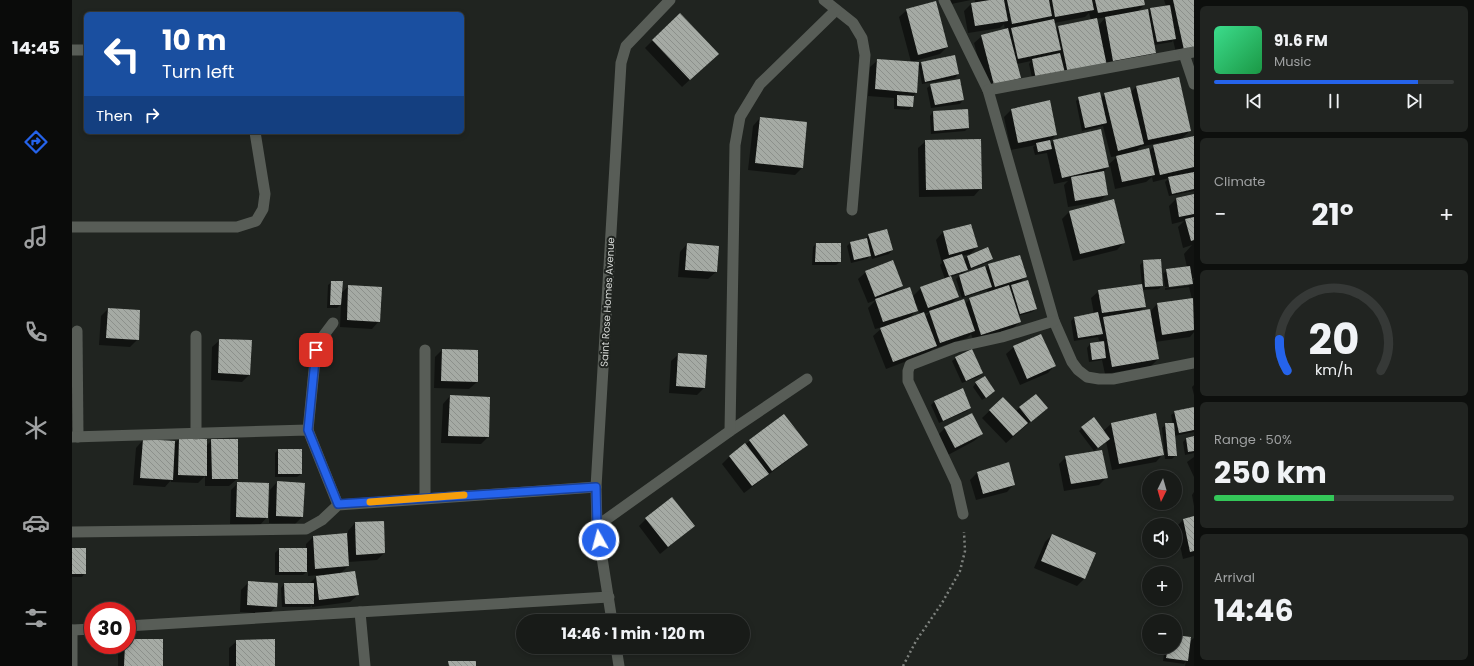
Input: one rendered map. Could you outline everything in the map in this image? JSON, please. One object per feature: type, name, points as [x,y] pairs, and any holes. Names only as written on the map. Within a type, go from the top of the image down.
[{"type":"street","name":"Saint Rose Homes Avenue","points":[[611,614],[597,526],[596,487],[621,62],[626,46],[670,0]]},
{"type":"street","points":[[824,0],[853,23],[862,38],[865,55],[852,210]]},
{"type":"street","points":[[944,0],[988,90],[1054,321],[1072,362],[1078,370],[1087,377],[1100,379],[1112,379],[1194,363]]},
{"type":"street","points":[[730,431],[735,145],[740,117],[760,84],[836,10]]},
{"type":"street","points":[[72,50],[84,50]]},
{"type":"street","points":[[988,90],[1189,52],[1194,84]]},
{"type":"street","points":[[72,227],[236,227],[256,221],[263,210],[265,194],[255,134]]},
{"type":"street","points":[[963,514],[956,483],[908,381],[908,371],[910,365],[957,347],[1002,337],[1054,321]]},
{"type":"street","points":[[333,323],[321,339],[316,350],[308,430],[338,504]]},
{"type":"street","points":[[78,331],[75,437],[308,430]]},
{"type":"street","points":[[196,336],[196,434]]},
{"type":"street","points":[[425,350],[425,498]]},
{"type":"street","points":[[597,526],[730,431],[807,379]]},
{"type":"street","points":[[72,532],[306,529],[322,520],[338,504],[596,487]]},
{"type":"street","points":[[136,625],[609,597]]},
{"type":"street","points":[[360,612],[366,666]]},
{"type":"street","points":[[72,666],[72,630],[84,629]]},
{"type":"street","points":[[617,654],[619,666]]},
{"type":"path","points":[[903,666],[916,641],[942,603],[960,571],[965,551],[963,514]]},
{"type":"building","points":[[990,0],[1004,0],[1008,21],[975,26],[971,3]]},
{"type":"building","points":[[1007,0],[1049,0],[1052,16],[1012,24]]},
{"type":"building","points":[[1052,0],[1092,0],[1094,10],[1055,17]]},
{"type":"building","points":[[1095,0],[1144,0],[1145,5],[1098,13]]},
{"type":"building","points":[[1173,0],[1194,0],[1194,48],[1184,50]]},
{"type":"building","points":[[936,1],[948,47],[918,55],[906,9]]},
{"type":"building","points":[[1170,5],[1176,39],[1157,42],[1150,8]]},
{"type":"building","points":[[1148,9],[1156,53],[1113,61],[1105,17]]},
{"type":"building","points":[[680,13],[719,54],[690,80],[652,40]]},
{"type":"building","points":[[1097,18],[1107,66],[1068,74],[1058,26]]},
{"type":"building","points":[[1054,19],[1061,50],[1018,59],[1011,28]]},
{"type":"building","points":[[1008,28],[1021,78],[994,85],[981,35]]},
{"type":"building","points":[[1060,53],[1065,73],[1036,80],[1032,59]]},
{"type":"building","points":[[955,55],[959,74],[925,82],[921,62]]},
{"type":"building","points":[[877,59],[919,62],[917,93],[875,89]]},
{"type":"building","points":[[1179,77],[1191,131],[1148,140],[1136,86]]},
{"type":"building","points":[[960,79],[964,100],[935,105],[930,84]]},
{"type":"building","points":[[1130,87],[1144,144],[1118,151],[1104,93]]},
{"type":"building","points":[[1100,92],[1107,123],[1085,128],[1078,97]]},
{"type":"building","points":[[897,95],[914,96],[913,107],[897,106]]},
{"type":"building","points":[[1050,100],[1057,135],[1018,143],[1011,109]]},
{"type":"building","points":[[968,109],[969,128],[934,131],[933,111]]},
{"type":"building","points":[[760,117],[807,122],[803,168],[755,163]]},
{"type":"building","points":[[1101,129],[1109,167],[1062,178],[1053,140]]},
{"type":"building","points":[[1194,136],[1194,167],[1160,175],[1153,145]]},
{"type":"building","points":[[981,139],[982,189],[926,190],[925,140]]},
{"type":"building","points":[[1050,140],[1052,149],[1038,152],[1036,143]]},
{"type":"building","points":[[1149,148],[1155,175],[1122,182],[1116,156]]},
{"type":"building","points":[[1104,171],[1108,195],[1075,201],[1071,177]]},
{"type":"building","points":[[1194,172],[1194,189],[1172,194],[1168,177]]},
{"type":"building","points":[[1194,194],[1194,214],[1179,217],[1176,198]]},
{"type":"building","points":[[1114,199],[1125,243],[1080,254],[1069,211]]},
{"type":"building","points":[[1194,217],[1194,240],[1191,241],[1185,219]]},
{"type":"building","points":[[971,224],[978,247],[949,255],[943,231]]},
{"type":"building","points":[[887,229],[893,250],[875,256],[868,234]]},
{"type":"building","points":[[867,238],[871,256],[854,260],[850,242]]},
{"type":"building","points":[[687,243],[719,246],[717,272],[685,270]]},
{"type":"building","points":[[816,243],[841,243],[841,262],[815,262]]},
{"type":"building","points":[[988,247],[993,259],[971,268],[967,256]]},
{"type":"building","points":[[962,254],[968,270],[949,276],[943,260]]},
{"type":"building","points":[[1020,255],[1027,277],[995,287],[988,264]]},
{"type":"building","points":[[1161,259],[1163,286],[1145,287],[1143,260]]},
{"type":"building","points":[[893,260],[903,286],[875,297],[865,271]]},
{"type":"building","points":[[985,266],[992,287],[965,296],[959,275]]},
{"type":"building","points":[[1190,266],[1193,284],[1169,287],[1166,269]]},
{"type":"building","points":[[951,276],[959,297],[928,308],[920,287]]},
{"type":"building","points":[[1028,280],[1037,309],[1020,314],[1011,285]]},
{"type":"building","points":[[331,281],[343,281],[341,305],[330,305]]},
{"type":"building","points":[[1142,284],[1146,307],[1102,313],[1098,290]]},
{"type":"building","points":[[348,285],[382,287],[380,322],[347,320]]},
{"type":"building","points":[[1009,285],[1021,322],[981,335],[969,298]]},
{"type":"building","points":[[910,287],[918,311],[883,322],[875,299]]},
{"type":"building","points":[[1193,298],[1194,330],[1162,335],[1157,303]]},
{"type":"building","points":[[964,299],[975,331],[940,343],[929,311]]},
{"type":"building","points":[[108,308],[140,310],[139,340],[106,338]]},
{"type":"building","points":[[1150,309],[1159,359],[1112,367],[1103,317]]},
{"type":"building","points":[[924,312],[937,346],[893,362],[880,328]]},
{"type":"building","points":[[1098,312],[1103,334],[1078,338],[1074,317]]},
{"type":"building","points":[[1041,334],[1056,366],[1027,379],[1013,346]]},
{"type":"building","points":[[219,339],[252,340],[250,375],[218,373]]},
{"type":"building","points":[[1104,341],[1106,358],[1092,360],[1090,343]]},
{"type":"building","points":[[442,349],[478,350],[478,382],[441,381]]},
{"type":"building","points":[[972,349],[983,373],[966,381],[955,357]]},
{"type":"building","points":[[678,353],[707,355],[705,388],[676,386]]},
{"type":"building","points":[[985,376],[995,391],[986,398],[975,382]]},
{"type":"building","points":[[963,388],[971,408],[943,421],[934,401]]},
{"type":"building","points":[[1036,394],[1048,408],[1031,422],[1019,407]]},
{"type":"building","points":[[450,395],[490,397],[489,437],[448,436]]},
{"type":"building","points":[[1003,397],[1028,423],[1013,436],[989,410]]},
{"type":"building","points":[[1194,407],[1194,430],[1179,433],[1174,411]]},
{"type":"building","points":[[972,413],[983,434],[955,448],[944,427]]},
{"type":"building","points":[[1156,413],[1164,455],[1119,464],[1111,423]]},
{"type":"building","points":[[784,414],[808,445],[772,471],[749,440]]},
{"type":"building","points":[[1094,417],[1110,439],[1098,448],[1081,427]]},
{"type":"building","points":[[1165,423],[1174,423],[1177,456],[1168,456]]},
{"type":"building","points":[[1194,436],[1194,451],[1188,452],[1186,438]]},
{"type":"building","points":[[179,438],[207,439],[207,476],[178,475]]},
{"type":"building","points":[[143,439],[175,441],[173,480],[140,478]]},
{"type":"building","points":[[211,439],[238,439],[238,479],[212,479]]},
{"type":"building","points":[[745,443],[769,474],[752,486],[729,456]]},
{"type":"building","points":[[278,449],[302,449],[302,474],[278,474]]},
{"type":"building","points":[[1102,450],[1108,478],[1071,484],[1065,456]]},
{"type":"building","points":[[1009,462],[1015,485],[983,494],[977,472]]},
{"type":"building","points":[[277,481],[305,483],[303,517],[276,516]]},
{"type":"building","points":[[237,482],[269,483],[268,518],[236,517]]},
{"type":"building","points":[[672,497],[695,526],[668,547],[645,518]]},
{"type":"building","points":[[1194,516],[1194,551],[1190,552],[1183,519]]},
{"type":"building","points":[[384,521],[385,553],[356,555],[355,522]]},
{"type":"building","points":[[347,533],[349,566],[315,569],[313,536]]},
{"type":"building","points":[[1052,534],[1096,553],[1085,579],[1041,561]]},
{"type":"building","points":[[72,548],[86,548],[86,574],[72,574]]},
{"type":"building","points":[[279,548],[307,548],[307,572],[279,572]]},
{"type":"building","points":[[355,571],[359,595],[319,600],[316,576]]},
{"type":"building","points":[[248,581],[278,583],[277,607],[247,605]]},
{"type":"building","points":[[284,583],[314,583],[314,604],[285,604]]},
{"type":"building","points":[[1182,636],[1191,637],[1188,661],[1166,658],[1167,654],[1182,654]]},
{"type":"building","points":[[136,639],[163,639],[163,666],[124,666],[125,654],[136,654]]},
{"type":"building","points":[[275,639],[275,666],[236,666],[236,640]]},
{"type":"building","points":[[448,661],[476,661],[476,666],[449,666]]},
{"type":"slow traffic","points":[[370,502],[464,495]]},
{"type":"route","points":[[316,350],[308,430],[338,504],[596,487],[597,526],[599,540]]}]
